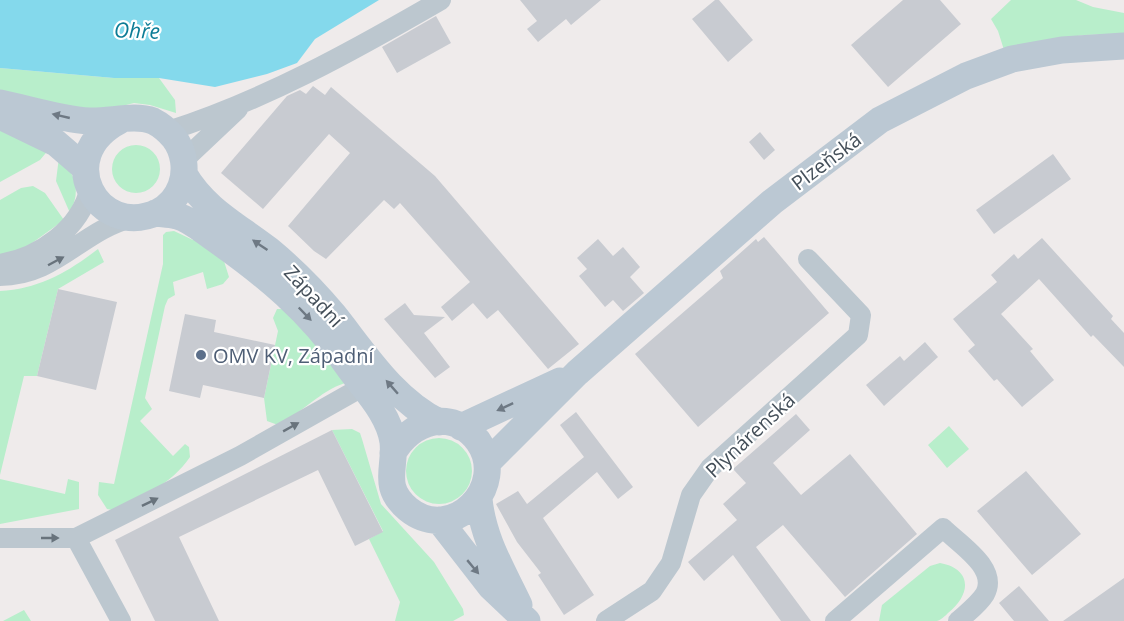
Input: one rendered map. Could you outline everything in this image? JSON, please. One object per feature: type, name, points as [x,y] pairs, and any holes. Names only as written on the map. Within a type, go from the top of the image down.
[{"type":"street","points":[[0,102],[75,119],[119,121],[136,118],[153,122],[168,130],[244,103],[330,64],[441,0]]},
{"type":"street","name":"Plzeňská","points":[[487,463],[577,373],[772,202],[880,120],[966,76],[1012,59],[1062,50],[1124,46]]},
{"type":"street","points":[[0,276],[22,274],[51,264],[99,231],[143,216],[174,199],[184,167],[244,103]]},
{"type":"street","name":"Západní","points":[[0,116],[56,143],[87,178],[102,206],[116,214],[179,216],[272,279],[332,345],[387,420],[393,453],[390,469],[392,484],[398,498],[409,510],[423,517],[439,520]]},
{"type":"street","points":[[0,264],[35,253],[53,241],[82,210],[93,141],[104,129],[119,121]]},
{"type":"street","name":"Západní","points":[[168,130],[179,144],[184,167],[193,189],[211,208],[268,250],[306,284],[397,393],[473,436],[483,448],[487,463]]},
{"type":"street","name":"Plynárenská","points":[[606,621],[652,591],[671,563],[691,495],[710,468],[858,335],[861,315],[808,260]]},
{"type":"street","name":"Plzeňská","points":[[450,424],[577,373]]},
{"type":"street","points":[[0,538],[76,538],[240,456],[362,387]]},
{"type":"street","points":[[393,453],[400,440],[412,429],[428,422],[450,424]]},
{"type":"street","points":[[487,463],[485,488],[479,499],[468,510],[454,517],[439,520],[490,587],[527,620]]},
{"type":"street","points":[[479,499],[481,520],[489,547],[527,620]]},
{"type":"street","points":[[835,621],[943,528],[984,567],[989,582],[985,594],[958,621]]},
{"type":"street","points":[[76,538],[121,621]]},
{"type":"green space","points":[[1011,0],[1076,0],[1093,7],[1124,13],[1124,34],[1083,35],[1004,50],[998,31],[991,19]]},
{"type":"green space","points":[[0,68],[114,78],[159,78],[175,100],[176,113],[134,103],[98,112],[0,92]]},
{"type":"green space","points":[[0,126],[50,148],[40,160],[0,182]]},
{"type":"green space","points":[[131,145],[141,145],[153,152],[160,164],[160,174],[153,186],[141,193],[131,193],[116,182],[112,174],[112,164],[123,149]]},
{"type":"green space","points":[[59,157],[75,183],[75,197],[70,213],[56,181]]},
{"type":"green space","points":[[33,186],[45,193],[64,220],[21,251],[0,255],[0,200],[21,188]]},
{"type":"green space","points":[[174,231],[193,240],[198,235],[223,258],[229,277],[223,284],[207,289],[203,272],[173,282],[175,295],[168,299],[165,306],[145,398],[152,409],[140,421],[173,456],[185,444],[189,447],[190,457],[174,475],[155,489],[112,510],[107,509],[98,495],[99,482],[114,484],[163,264],[163,235]]},
{"type":"green space","points":[[98,249],[104,262],[58,289],[37,376],[24,376],[0,475],[0,291],[28,287],[52,278],[76,265]]},
{"type":"green space","points":[[277,309],[288,309],[345,383],[327,391],[278,425],[267,421],[264,398],[278,331],[273,318]]},
{"type":"green space","points":[[949,426],[969,449],[947,468],[928,445]]},
{"type":"green space","points":[[352,429],[360,433],[381,504],[434,562],[463,609],[464,615],[453,621],[395,621],[400,602],[369,539],[383,531],[332,430]]},
{"type":"green space","points":[[432,438],[446,438],[458,443],[467,452],[472,471],[470,484],[463,495],[446,504],[432,504],[420,499],[411,490],[406,478],[406,464],[411,452],[420,443]]},
{"type":"green space","points":[[0,479],[65,494],[68,479],[79,482],[79,509],[0,524]]},
{"type":"green space","points":[[940,563],[951,566],[963,577],[964,591],[956,606],[937,621],[879,621],[882,605],[930,566]]},
{"type":"green space","points":[[24,610],[31,621],[3,621]]},
{"type":"water","name":"Ohře","points":[[0,0],[379,0],[315,39],[297,63],[267,74],[215,87],[159,78],[114,78],[0,68]]},
{"type":"building","points":[[520,0],[601,0],[571,25],[566,19],[538,42],[527,29],[537,21]]},
{"type":"building","points":[[715,0],[719,0],[753,40],[728,62],[692,19]]},
{"type":"building","points":[[903,0],[940,0],[961,24],[888,87],[851,45]]},
{"type":"building","points":[[436,16],[451,43],[397,73],[382,47]]},
{"type":"building","points":[[313,86],[325,95],[331,87],[435,176],[579,344],[548,369],[498,310],[487,319],[473,303],[452,321],[441,307],[470,282],[400,203],[394,209],[384,200],[326,259],[314,251],[288,226],[350,153],[329,134],[263,209],[221,173],[287,96],[300,90],[306,94]]},
{"type":"building","points":[[760,132],[775,150],[764,160],[749,142]]},
{"type":"building","points":[[1053,154],[1071,179],[994,234],[976,210]]},
{"type":"building","points":[[764,237],[829,313],[698,427],[635,354],[723,278],[720,271],[756,239],[758,242]]},
{"type":"building","points":[[1042,238],[1113,316],[1111,319],[1124,333],[1124,367],[1093,335],[1091,337],[1039,279],[1001,314],[1033,349],[1030,351],[1054,380],[1022,407],[997,379],[994,381],[968,351],[975,345],[953,319],[997,282],[991,275],[1014,254],[1018,259]]},
{"type":"building","points":[[598,239],[613,256],[623,247],[640,267],[630,277],[644,293],[623,311],[613,300],[605,307],[579,276],[587,269],[577,258]]},
{"type":"building","points":[[58,289],[117,302],[96,390],[37,376]]},
{"type":"building","points":[[405,303],[414,315],[445,317],[424,333],[450,367],[435,378],[384,319]]},
{"type":"building","points":[[185,314],[216,320],[214,332],[275,345],[264,398],[203,385],[200,398],[169,391]]},
{"type":"building","points":[[925,342],[938,357],[884,406],[866,385],[900,356],[904,361]]},
{"type":"building","points":[[576,412],[633,487],[618,499],[597,472],[543,518],[594,595],[564,615],[538,575],[541,573],[517,542],[496,504],[518,491],[527,504],[584,457],[560,425]]},
{"type":"building","points":[[796,414],[810,430],[773,463],[801,495],[850,454],[917,534],[845,597],[783,525],[756,547],[811,621],[781,621],[733,555],[704,581],[688,562],[737,520],[723,504],[746,483],[733,469]]},
{"type":"building","points":[[332,430],[383,532],[355,546],[318,470],[179,537],[219,621],[155,621],[115,540]]},
{"type":"building","points":[[1026,471],[1081,534],[1032,575],[977,511]]},
{"type":"building","points":[[1124,578],[1124,621],[1063,621]]},
{"type":"building","points":[[1019,586],[1049,621],[1014,621],[999,603]]},
{"type":"place","name":"OMV KV, Západní","points":[[201,355]]}]
